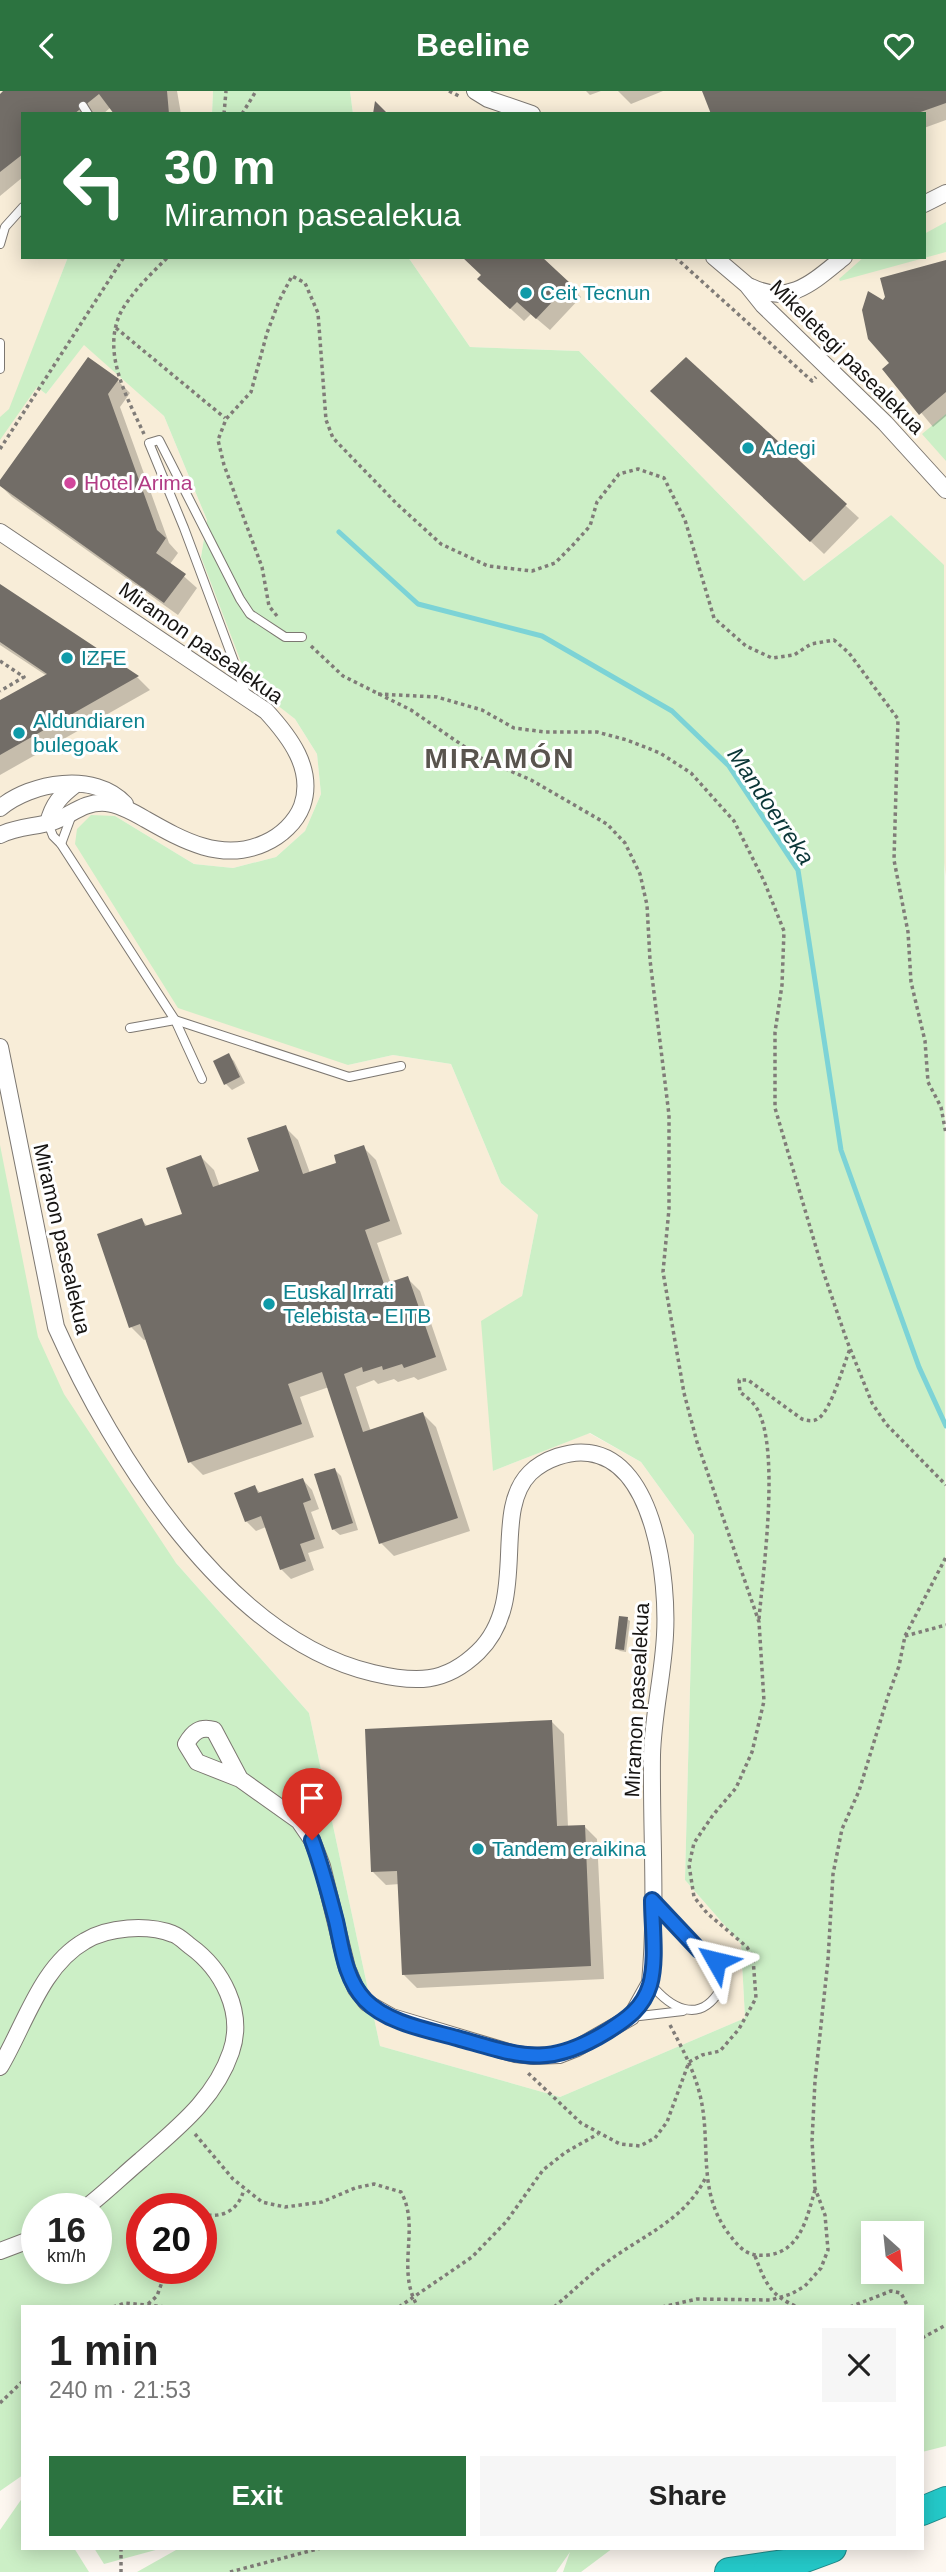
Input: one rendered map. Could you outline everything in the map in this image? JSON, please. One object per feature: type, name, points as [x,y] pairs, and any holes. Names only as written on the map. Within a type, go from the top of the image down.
[{"type":"highway","points":[[924,2510],[946,2501]]},
{"type":"highway","points":[[766,2572],[827,2550]]},
{"type":"highway","points":[[730,2572],[794,2563]]},
{"type":"street","points":[[475,91],[488,99],[526,112]]},
{"type":"street","points":[[503,91],[529,112]]},
{"type":"street","points":[[926,203],[946,193]]},
{"type":"street","name":"Mikeletegi pasealekua","points":[[716,259],[747,285],[763,305],[885,423],[946,490]]},
{"type":"street","name":"Mikeletegi pasealekua","points":[[747,285],[773,295],[796,291],[841,259]]},
{"type":"street","name":"Miramon pasealekua","points":[[0,532],[266,711],[296,749],[303,768],[305,789],[302,806],[280,835],[263,844],[243,849],[200,847],[132,811],[109,803],[93,802],[77,809],[50,829],[21,828],[0,835]]},
{"type":"street","points":[[50,829],[52,808],[60,796],[76,784]]},
{"type":"street","name":"Miramon pasealekua","points":[[21,828],[9,813],[7,804],[41,787],[76,784],[109,792],[121,799],[132,811]]},
{"type":"street","name":"Miramon pasealekua","points":[[0,1047],[56,1327],[75,1371],[144,1486],[179,1532],[224,1582],[263,1617],[312,1651],[362,1671],[403,1680],[434,1679],[462,1666],[482,1649],[500,1617],[507,1591],[515,1499],[529,1474],[545,1463],[567,1454],[584,1452],[602,1455],[620,1467],[634,1484],[648,1511],[657,1541],[664,1610],[662,1674],[653,1743],[650,1983],[631,2017]]},
{"type":"street","points":[[240,1779],[299,1821],[312,1840],[322,1866],[347,1968],[356,1989],[368,2003],[392,2017],[515,2054],[534,2056],[559,2055],[577,2048],[631,2017]]},
{"type":"street","points":[[0,2067],[41,1986],[59,1962],[85,1940],[117,1930],[146,1929],[174,1934],[199,1952],[215,1970],[229,1993],[236,2025],[233,2049],[221,2077],[209,2096],[183,2123],[102,2193]]},
{"type":"street","points":[[0,2251],[21,2243]]},
{"type":"lane","points":[[0,244],[5,227],[21,209]]},
{"type":"lane","points":[[0,342],[0,369]]},
{"type":"lane","points":[[246,696],[184,528],[149,443],[159,440],[250,614],[285,637],[302,637]]},
{"type":"lane","points":[[61,843],[66,825],[77,809]]},
{"type":"lane","points":[[50,829],[175,1020],[202,1079]]},
{"type":"lane","points":[[130,1028],[175,1020],[349,1077],[401,1066]]},
{"type":"lane","points":[[631,2017],[704,2008],[713,2001],[723,1985],[723,1970],[716,1961],[681,1933],[652,1900]]},
{"type":"lane","points":[[650,1983],[663,1999],[687,2010]]},
{"type":"path","points":[[224,112],[226,91]]},
{"type":"path","points":[[243,112],[256,91]]},
{"type":"path","points":[[0,449],[123,259]]},
{"type":"path","points":[[149,443],[127,398],[115,364],[116,328],[121,311],[166,259]]},
{"type":"path","points":[[677,259],[812,381],[827,365]]},
{"type":"path","points":[[759,1622],[690,1418],[663,1272],[669,1209],[669,1115],[650,960],[647,905],[640,874],[625,843],[607,824],[531,781],[487,762],[411,710],[343,676],[281,621],[269,606],[262,567],[218,440],[226,419],[251,392],[267,333],[292,276],[304,282],[318,313],[326,420],[333,438],[397,505],[441,544],[488,566],[532,571],[555,563],[590,526],[597,502],[619,474],[638,469],[664,478],[685,520],[714,618],[746,646],[772,658],[794,655],[811,645],[834,640],[849,653],[898,719],[894,860],[908,932],[911,982],[925,1041],[928,1082],[941,1107],[946,1134]]},
{"type":"path","points":[[116,328],[226,419]]},
{"type":"path","points":[[0,661],[24,677],[0,691]]},
{"type":"path","points":[[376,694],[436,697],[482,711],[514,728],[545,733],[597,732],[627,740],[660,753],[691,773],[734,821],[764,881],[784,931],[782,985],[775,1032],[775,1108],[823,1271],[872,1403],[886,1424],[946,1485]]},
{"type":"path","points":[[515,2054],[533,2080],[581,2123],[620,2144],[640,2146],[655,2138],[667,2122],[689,2063],[702,2055],[720,2051],[739,2029],[756,1998],[753,1958],[747,1947],[707,1913],[694,1897],[689,1865],[694,1843],[736,1788],[752,1752],[764,1701],[759,1622],[768,1507],[768,1460],[765,1434],[756,1407],[740,1392],[739,1380],[748,1380],[802,1419],[818,1419],[827,1408],[850,1349]]},
{"type":"path","points":[[671,2305],[697,2299],[761,2301],[780,2298],[805,2285],[821,2268],[828,2250],[825,2215],[815,2188],[812,2141],[833,1874],[842,1829],[859,1791],[899,1666],[905,1636],[946,1557]]},
{"type":"path","points":[[905,1636],[946,1625]]},
{"type":"path","points":[[664,2013],[689,2063],[699,2094],[705,2126],[706,2178],[710,2199],[720,2223],[741,2251],[755,2256],[780,2253],[798,2238],[807,2219],[815,2188]]},
{"type":"path","points":[[183,2123],[244,2189],[262,2202],[285,2207],[322,2202],[355,2188],[374,2184],[401,2192],[408,2205],[410,2230],[406,2256],[412,2297],[417,2305]]},
{"type":"path","points":[[402,2305],[472,2257],[506,2222],[543,2170],[566,2152],[599,2133]]},
{"type":"path","points":[[556,2305],[602,2265],[677,2217],[696,2196],[706,2178]]},
{"type":"path","points":[[217,2215],[240,2204],[244,2189]]},
{"type":"path","points":[[755,2256],[767,2287],[794,2305]]},
{"type":"path","points":[[148,2304],[157,2297],[161,2284]]},
{"type":"path","points":[[855,2305],[891,2291],[901,2293],[907,2305]]},
{"type":"path","points":[[119,2305],[154,2305]]},
{"type":"path","points":[[924,2337],[946,2325]]},
{"type":"path","points":[[0,2403],[21,2383]]},
{"type":"path","points":[[121,2550],[121,2572]]},
{"type":"path","points":[[230,2572],[313,2550]]},
{"type":"shaded area","points":[[0,91],[213,91],[212,112],[21,112],[21,259],[67,259],[23,375],[46,394],[84,344],[164,416],[207,520],[201,557],[249,682],[295,719],[317,754],[321,794],[305,831],[276,857],[233,868],[194,864],[115,816],[348,1065],[393,1055],[451,1064],[501,1183],[538,1215],[493,1471],[589,1433],[641,1462],[694,1535],[685,1880],[741,1944],[745,2018],[560,2097],[380,2046],[309,1713],[176,1563],[0,1413]]},
{"type":"shaded area","points":[[350,91],[946,91],[946,876],[891,515],[804,581],[579,351],[470,347],[409,259],[926,259],[926,112],[353,112]]},
{"type":"green space","points":[[213,91],[350,91],[353,112],[212,112]]},
{"type":"green space","points":[[946,222],[946,252],[926,257],[926,233]]},
{"type":"green space","points":[[67,259],[409,259],[470,347],[579,351],[804,581],[891,515],[944,565],[946,2446],[924,2452],[924,2305],[21,2305],[21,2476],[0,2491],[0,1145],[38,1337],[64,1394],[176,1563],[309,1713],[380,2046],[560,2097],[745,2018],[741,1944],[685,1880],[694,1535],[641,1462],[590,1433],[493,1471],[481,1321],[522,1296],[538,1215],[501,1183],[451,1064],[393,1055],[348,1065],[178,1008],[75,844],[77,829],[91,815],[115,816],[194,864],[233,868],[276,857],[305,831],[321,794],[317,754],[295,719],[249,683],[201,557],[207,520],[164,416],[84,345],[46,394],[37,387],[0,440],[0,417],[9,409]]},
{"type":"green space","points":[[862,259],[920,259],[840,281],[839,279]]},
{"type":"green space","points":[[946,414],[946,461],[922,434]]},
{"type":"green space","points":[[21,2500],[21,2550],[75,2550],[89,2572],[0,2572],[0,2530]]},
{"type":"green space","points":[[95,2550],[156,2550],[104,2564]]},
{"type":"green space","points":[[176,2550],[610,2550],[581,2572],[563,2572],[570,2552],[556,2572],[137,2572]]},
{"type":"building","points":[[3,91],[167,91],[169,112],[112,112],[99,94],[76,112],[21,112],[21,156],[0,172],[0,94]]},
{"type":"building","points":[[702,91],[946,91],[946,103],[921,112],[710,112]]},
{"type":"building","points":[[375,101],[386,112],[373,112]]},
{"type":"building","name":"Ceit Tecnun","points":[[464,259],[544,259],[570,283],[536,319],[517,302],[510,309],[477,279],[481,275]]},
{"type":"building","points":[[946,260],[946,392],[919,415],[882,369],[889,363],[868,339],[862,310],[868,291],[883,300],[885,297],[880,278]]},
{"type":"building","name":"Hotel Arima","points":[[88,357],[119,379],[108,394],[157,530],[166,538],[156,553],[186,574],[164,603],[0,486],[0,480]]},
{"type":"building","name":"Adegi","points":[[686,357],[847,504],[810,542],[650,391]]},
{"type":"building","name":"IZFE","points":[[0,584],[139,676],[0,755],[0,700],[47,674],[0,642]]},
{"type":"building","points":[[229,1053],[240,1077],[224,1085],[213,1061]]},
{"type":"building","name":"Euskal Irrati Telebista - EITB","points":[[286,1125],[303,1174],[336,1163],[334,1155],[364,1145],[390,1221],[365,1230],[384,1284],[408,1276],[436,1357],[404,1368],[402,1364],[363,1372],[362,1367],[344,1374],[363,1432],[423,1412],[458,1518],[379,1544],[322,1372],[288,1384],[302,1424],[188,1463],[140,1324],[129,1328],[97,1234],[142,1218],[145,1226],[182,1214],[166,1168],[201,1155],[213,1187],[259,1171],[247,1138]]},
{"type":"building","points":[[335,1468],[353,1523],[332,1530],[314,1474]]},
{"type":"building","points":[[303,1478],[311,1500],[303,1503],[315,1539],[300,1544],[306,1561],[280,1570],[261,1516],[245,1522],[234,1493],[255,1485],[258,1493]]},
{"type":"building","points":[[619,1616],[628,1617],[624,1650],[615,1649]]},
{"type":"building","name":"Tandem eraikina","points":[[552,1720],[557,1826],[585,1825],[591,1966],[402,1975],[397,1871],[371,1872],[365,1729]]},
{"type":"waterway","name":"Mandoerreka","points":[[339,532],[418,604],[542,636],[672,711],[729,766],[798,870],[841,1150],[919,1367],[946,1426]]},
{"type":"place","name":"Ceit Tecnun","points":[[526,293]]},
{"type":"place","name":"Adegi","points":[[748,448]]},
{"type":"place","name":"Hotel Arima","points":[[70,483]]},
{"type":"place","name":"IZFE","points":[[67,658]]},
{"type":"place","name":"Aldundiaren bulegoak","points":[[19,733]]},
{"type":"place","name":"Euskal Irrati Telebista - EITB","points":[[269,1304]]},
{"type":"place","name":"Tandem eraikina","points":[[478,1849]]},
{"type":"district","name":"MIRAMÓN","points":[[500,758]]},
{"type":"route","points":[[312,1840],[322,1866],[347,1968],[356,1989],[368,2003],[392,2017],[431,2030],[515,2054],[534,2056],[559,2055],[603,2034],[631,2017],[650,1983],[652,1900],[681,1933],[716,1961]]}]
